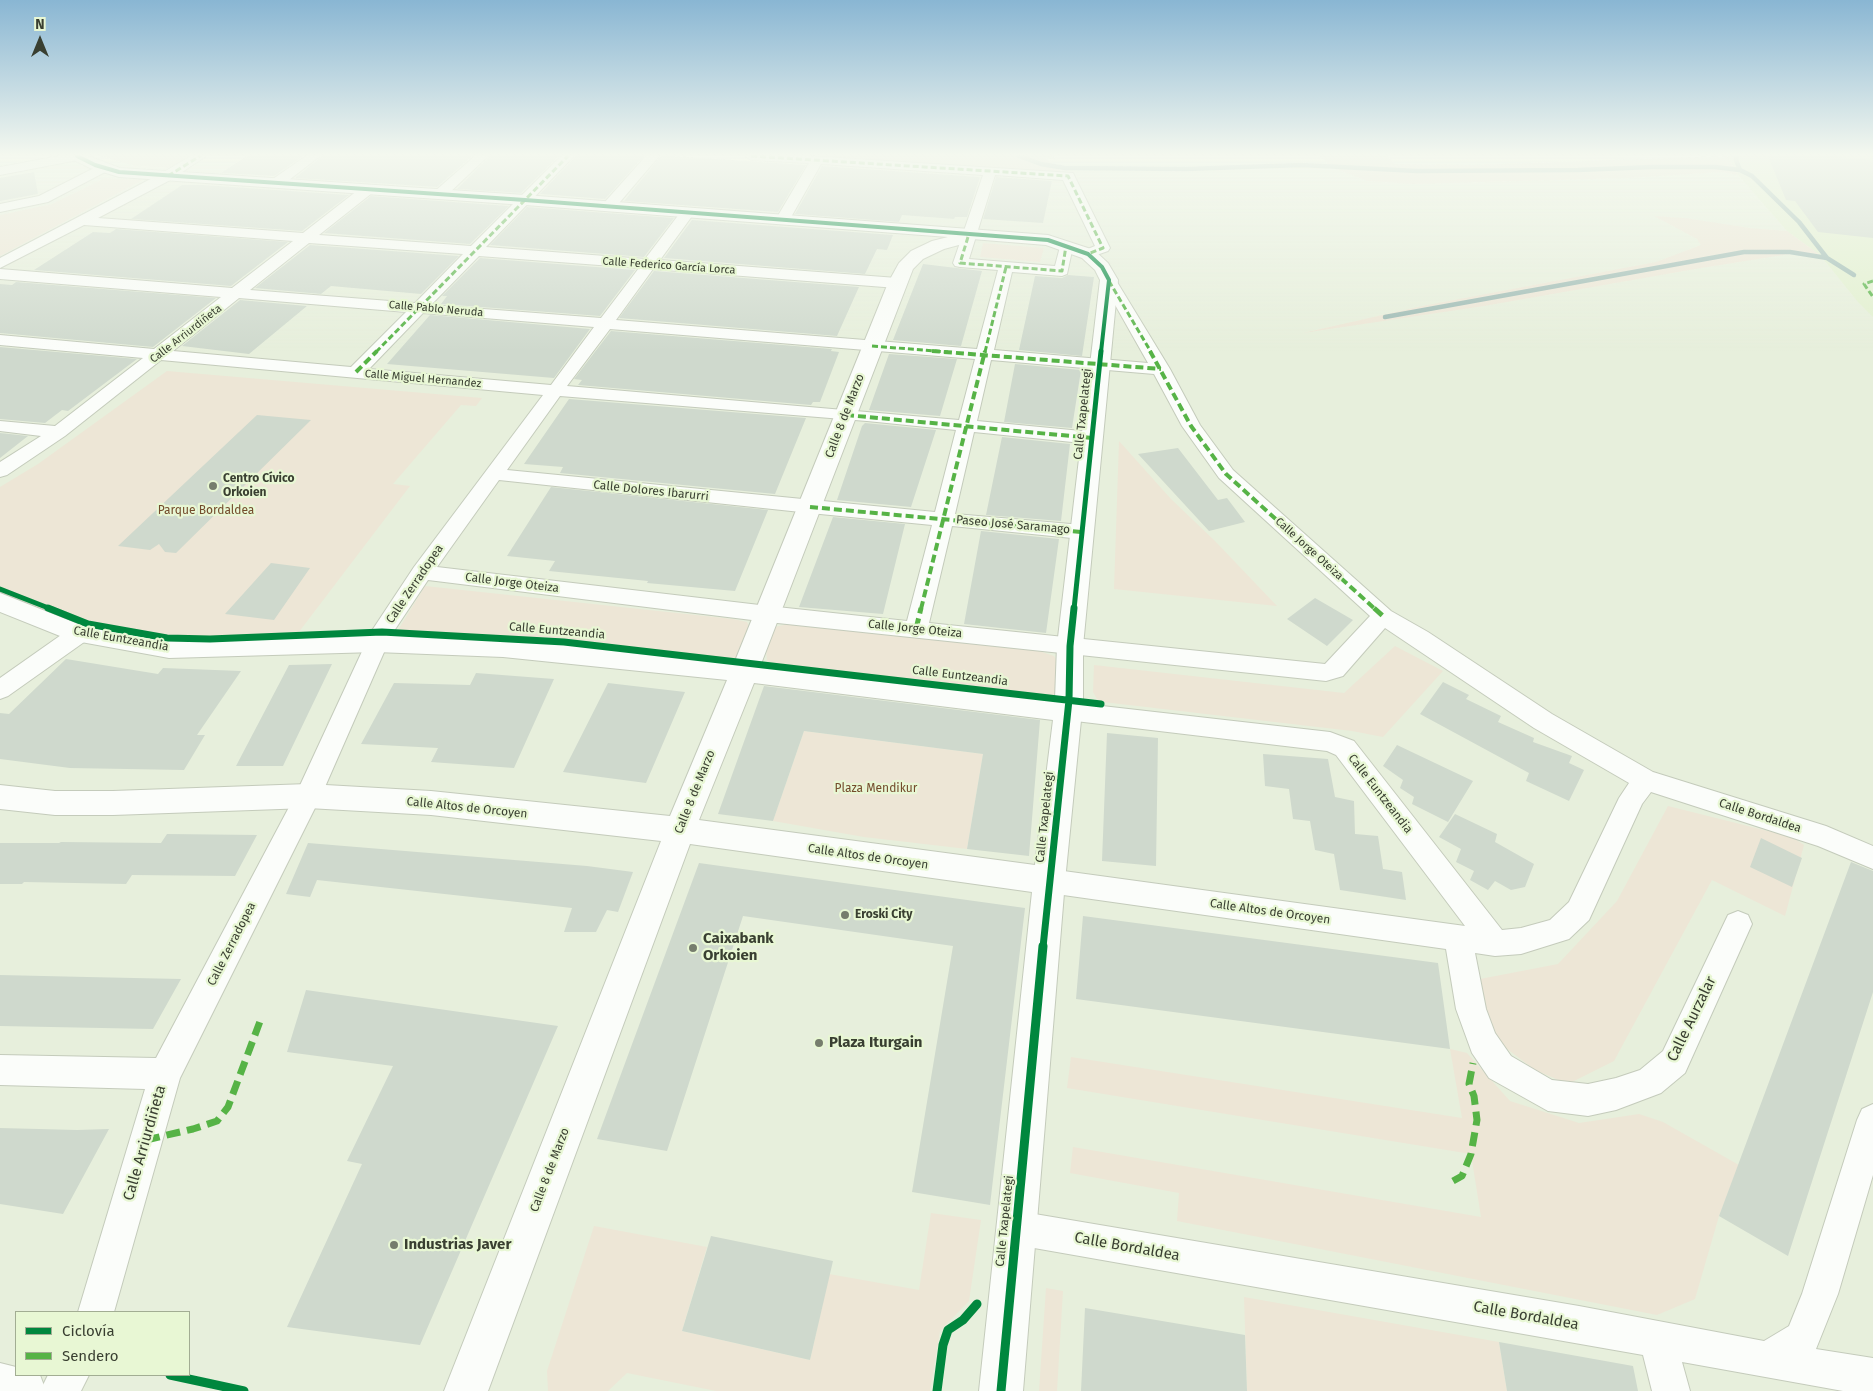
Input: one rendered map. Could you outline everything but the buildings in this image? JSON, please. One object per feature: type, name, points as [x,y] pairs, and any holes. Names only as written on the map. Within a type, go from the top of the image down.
[{"type":"street","points":[[0,264],[82,221]]},
{"type":"street","name":"Calle Federico García Lorca","points":[[82,221],[897,283]]},
{"type":"street","name":"Calle Arriurdiñeta","points":[[0,471],[59,432],[327,221]]},
{"type":"street","points":[[356,372],[504,221]]},
{"type":"street","name":"Calle Zerradopea","points":[[166,1074],[308,796],[376,643],[422,572],[681,221]]},
{"type":"street","points":[[804,221],[1048,240],[1088,254],[1102,267],[1109,280]]},
{"type":"street","points":[[974,221],[960,263],[1062,271],[1066,246]]},
{"type":"street","points":[[1088,254],[1103,248],[1090,221]]},
{"type":"street","name":"Calle 8 de Marzo","points":[[466,1391],[680,830],[768,614],[897,283],[905,267],[916,255],[946,242],[969,235]]},
{"type":"street","name":"Paseo José Saramago","points":[[916,630],[1006,267]]},
{"type":"street","name":"Calle Pablo Neruda","points":[[0,274],[238,292],[872,346]]},
{"type":"street","name":"Calle Txapelategi","points":[[1000,1391],[1067,711],[1070,646],[1109,280]]},
{"type":"street","name":"Calle Jorge Oteiza","points":[[1109,280],[1161,369],[1191,426],[1226,474],[1383,616],[1420,638],[1543,721],[1644,780]]},
{"type":"street","name":"Calle Miguel Hernandez","points":[[0,340],[846,415]]},
{"type":"street","points":[[872,346],[1161,369]]},
{"type":"street","points":[[846,415],[1092,438]]},
{"type":"street","points":[[0,426],[59,432]]},
{"type":"street","name":"Calle Dolores Ibarurri","points":[[493,474],[810,507]]},
{"type":"street","name":"Paseo José Saramago","points":[[810,507],[1082,532]]},
{"type":"street","name":"Calle Jorge Oteiza","points":[[422,572],[768,614],[1326,674],[1335,670],[1383,616]]},
{"type":"street","name":"Calle Euntzeandia","points":[[0,602],[78,634],[169,649],[376,643],[562,652],[941,694],[1330,742],[1344,748],[1495,943]]},
{"type":"street","points":[[0,690],[78,634]]},
{"type":"street","name":"Calle Bordaldea","points":[[1644,780],[1826,838],[1873,858]]},
{"type":"street","name":"Calle Altos de Orcoyen","points":[[0,797],[55,803],[113,803],[308,796],[432,803],[680,830],[1495,943],[1521,941],[1559,930],[1579,911],[1632,798],[1644,780]]},
{"type":"street","name":"Calle Aurzalar","points":[[1458,938],[1471,1009],[1482,1042],[1500,1067],[1548,1095],[1588,1100],[1616,1094],[1650,1082],[1674,1062],[1738,924]]},
{"type":"street","name":"Calle Arriurdiñeta","points":[[0,1070],[166,1074],[96,1311]]},
{"type":"street","points":[[1766,1360],[1802,1339],[1820,1294],[1873,1120]]},
{"type":"street","name":"Calle Bordaldea","points":[[1016,1228],[1579,1324],[1658,1341],[1873,1378]]},
{"type":"street","points":[[1658,1341],[1671,1391]]},
{"type":"street","points":[[59,1391],[69,1376]]},
{"type":"street","points":[[0,1385],[24,1391]]},
{"type":"shaded area","points":[[1778,221],[1873,221],[1873,317],[1858,302],[1820,255],[1787,231]]},
{"type":"green space","points":[[0,221],[66,221],[0,256]]},
{"type":"green space","points":[[1663,221],[1704,221],[1787,231],[1820,255],[1790,254],[1484,306],[1303,333],[1422,306],[1656,262],[1701,245],[1697,239]]},
{"type":"green space","points":[[983,243],[1044,248],[1040,262],[980,257]]},
{"type":"green space","name":"Parque Bordaldea","points":[[167,371],[482,398],[476,406],[461,405],[393,484],[410,486],[289,645],[169,649],[79,634],[0,602],[0,487],[38,464]]},
{"type":"green space","points":[[1119,441],[1171,499],[1215,541],[1277,606],[1114,589]]},
{"type":"green space","points":[[425,586],[733,619],[747,622],[751,630],[733,663],[562,644],[403,637],[398,630]]},
{"type":"green space","points":[[788,624],[1036,650],[1054,656],[1061,668],[1058,695],[1045,701],[777,668],[767,661],[766,649],[775,627]]},
{"type":"green space","points":[[1395,646],[1443,671],[1383,737],[1352,731],[1103,702],[1097,699],[1093,692],[1094,665],[1344,693]]},
{"type":"green space","name":"Plaza Mendikur","points":[[804,731],[983,754],[967,849],[864,837],[773,821]]},
{"type":"green space","points":[[1668,806],[1792,837],[1804,845],[1785,916],[1712,880],[1614,1061],[1568,1084],[1535,1070],[1491,1037],[1480,979],[1558,964],[1617,901]]},
{"type":"green space","points":[[1450,1049],[1467,1053],[1510,1101],[1579,1123],[1639,1114],[1663,1122],[1739,1165],[1719,1216],[1695,1299],[1657,1315],[1177,1221],[1179,1193],[1070,1173],[1073,1147],[1481,1217],[1471,1154],[1067,1088],[1071,1057],[1462,1118]]},
{"type":"green space","points":[[931,1213],[981,1220],[969,1301],[940,1331],[930,1391],[716,1391],[627,1373],[608,1391],[548,1391],[547,1371],[594,1226],[707,1247],[682,1331],[810,1360],[829,1274],[919,1290]]},
{"type":"green space","points":[[1046,1288],[1063,1291],[1057,1391],[1039,1391]]},
{"type":"green space","points":[[1244,1297],[1499,1342],[1507,1391],[1247,1391]]},
{"type":"waterway","points":[[1798,221],[1827,258]]},
{"type":"waterway","points":[[1385,317],[1744,252],[1790,252],[1827,258]]},
{"type":"waterway","points":[[1827,258],[1854,275]]},
{"type":"marked path","points":[[356,372],[504,221]]},
{"type":"marked path","points":[[1088,254],[1103,248],[1090,221]]},
{"type":"marked path","points":[[968,237],[960,263],[1062,271],[1066,246]]},
{"type":"marked path","points":[[916,629],[1006,267]]},
{"type":"marked path","points":[[1109,281],[1161,369],[1191,426],[1226,474],[1383,616]]},
{"type":"marked path","points":[[1873,281],[1864,284],[1873,297]]},
{"type":"marked path","points":[[872,346],[1161,369]]},
{"type":"marked path","points":[[846,415],[1092,438]]},
{"type":"marked path","points":[[810,507],[1082,532]]},
{"type":"marked path","points":[[146,1140],[193,1129],[217,1121],[228,1107],[262,1016]]},
{"type":"marked path","points":[[1453,1181],[1462,1176],[1471,1154],[1477,1120],[1474,1096],[1469,1084],[1473,1063]]},
{"type":"cycle path","points":[[798,221],[1048,240],[1088,254],[1102,267],[1109,280],[1070,646],[1069,700],[1049,881],[1001,1391]]},
{"type":"cycle path","points":[[0,589],[88,624],[167,638],[210,639],[382,632],[564,642],[1101,704]]},
{"type":"cycle path","points":[[937,1391],[943,1345],[948,1330],[963,1320],[977,1304]]},
{"type":"cycle path","points":[[175,1376],[244,1391]]},
{"type":"place","name":"Centro Cívico Orkoien","points":[[213,486]]},
{"type":"place","name":"Eroski City","points":[[845,915]]},
{"type":"place","name":"Caixabank Orkoien","points":[[693,948]]},
{"type":"place","name":"Plaza Iturgain","points":[[819,1043]]},
{"type":"place","name":"Industrias Javer","points":[[394,1245]]}]
